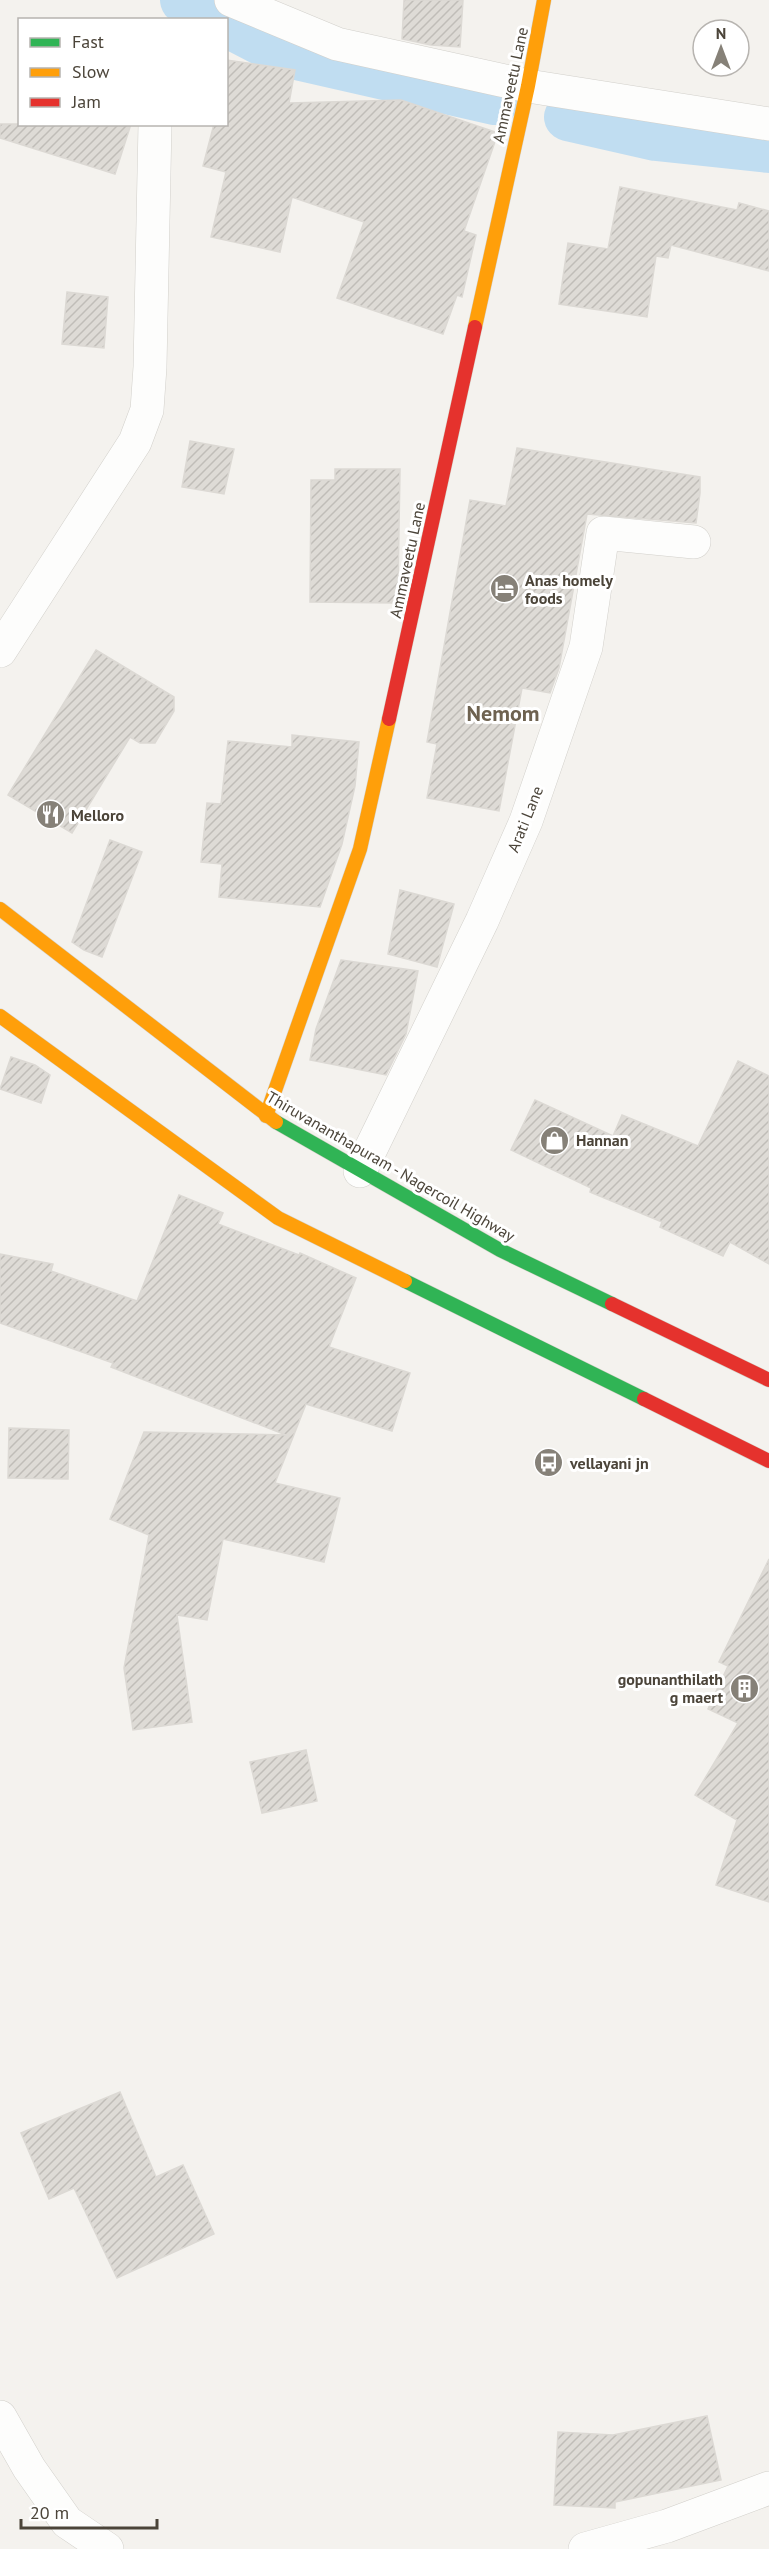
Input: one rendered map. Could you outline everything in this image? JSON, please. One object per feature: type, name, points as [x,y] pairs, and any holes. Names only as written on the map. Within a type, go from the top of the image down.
[{"type":"main road","name":"Ammaveetu Lane","points":[[266,1116],[360,849],[528,86],[544,0]]},
{"type":"main road","name":"Thiruvananthapuram - Nagercoil Highway","points":[[0,909],[266,1116],[500,1250],[769,1380]]},
{"type":"main road","points":[[0,1016],[278,1218],[769,1461]]},
{"type":"street","points":[[231,0],[337,44],[528,86],[769,124]]},
{"type":"street","points":[[0,651],[135,442],[147,410],[155,126]]},
{"type":"street","name":"Arati Lane","points":[[360,1171],[482,921],[526,821],[586,646],[603,533],[694,542]]},
{"type":"street","points":[[0,2417],[29,2468],[67,2522],[107,2549]]},
{"type":"street","points":[[585,2549],[667,2526],[769,2488]]},
{"type":"building","points":[[404,0],[463,0],[460,47],[431,45],[402,39]]},
{"type":"building","points":[[228,60],[295,70],[289,103],[401,100],[498,133],[464,231],[476,235],[462,297],[457,295],[443,334],[337,298],[364,222],[292,197],[280,252],[211,237],[226,172],[203,166],[213,126],[228,126]]},
{"type":"building","points":[[0,124],[130,126],[115,174],[0,138]]},
{"type":"building","points":[[620,187],[737,210],[739,203],[769,211],[769,271],[671,245],[668,258],[656,256],[647,317],[559,304],[568,243],[608,249]]},
{"type":"building","points":[[67,292],[108,297],[104,348],[62,344]]},
{"type":"building","points":[[190,441],[234,449],[224,494],[182,487]]},
{"type":"building","points":[[517,448],[700,477],[700,493],[696,523],[587,514],[559,668],[550,693],[522,688],[499,811],[427,798],[437,744],[427,742],[470,500],[506,506]]},
{"type":"building","points":[[335,469],[400,469],[398,588],[395,603],[310,602],[311,480],[335,480]]},
{"type":"building","points":[[96,650],[174,697],[174,711],[155,743],[140,743],[130,737],[72,833],[8,795]]},
{"type":"building","points":[[292,735],[359,742],[355,786],[342,844],[320,907],[219,897],[222,864],[201,862],[207,803],[221,804],[228,741],[292,747]]},
{"type":"building","points":[[110,840],[142,852],[102,957],[72,942]]},
{"type":"building","points":[[400,890],[454,904],[437,967],[388,954]]},
{"type":"building","points":[[341,960],[418,971],[406,1034],[386,1075],[310,1060],[316,1029]]},
{"type":"building","points":[[11,1057],[35,1065],[50,1075],[41,1103],[0,1089]]},
{"type":"building","points":[[738,1061],[769,1076],[769,1264],[730,1242],[723,1256],[660,1227],[662,1222],[590,1192],[591,1188],[511,1150],[535,1100],[613,1136],[622,1115],[698,1146]]},
{"type":"building","points":[[179,1195],[223,1213],[218,1224],[299,1255],[300,1253],[356,1278],[329,1347],[410,1373],[392,1431],[306,1404],[275,1483],[340,1498],[324,1562],[223,1539],[207,1620],[177,1615],[192,1722],[133,1730],[124,1668],[149,1535],[110,1519],[144,1432],[286,1435],[111,1367],[113,1363],[0,1323],[0,1254],[53,1264],[51,1271],[137,1301]]},
{"type":"building","points":[[9,1428],[69,1430],[68,1479],[8,1478]]},
{"type":"building","points":[[769,1559],[769,1902],[716,1885],[737,1820],[695,1795],[738,1723],[708,1709],[728,1666],[719,1662]]},
{"type":"building","points":[[306,1750],[317,1801],[262,1813],[250,1762]]},
{"type":"building","points":[[120,2092],[156,2177],[183,2165],[214,2234],[117,2278],[74,2188],[49,2199],[21,2133]]},
{"type":"building","points":[[707,2416],[721,2480],[615,2502],[615,2508],[554,2505],[558,2432],[613,2435]]},
{"type":"waterway","points":[[184,0],[217,18]]},
{"type":"waterway","points":[[228,24],[284,53],[495,101]]},
{"type":"waterway","points":[[568,117],[656,137],[769,149]]},
{"type":"traffic: fast","points":[[276,1122],[500,1250],[612,1304]]},
{"type":"traffic: fast","points":[[405,1281],[644,1399]]},
{"type":"traffic: slow","points":[[475,327],[528,86],[544,0]]},
{"type":"traffic: slow","points":[[266,1116],[360,849],[389,719]]},
{"type":"traffic: slow","points":[[0,909],[276,1122]]},
{"type":"traffic: slow","points":[[0,1016],[278,1218],[405,1281]]},
{"type":"traffic: jam","points":[[389,719],[475,327]]},
{"type":"traffic: jam","points":[[612,1304],[769,1380]]},
{"type":"traffic: jam","points":[[644,1399],[769,1461]]},
{"type":"place","name":"Anas homely foods","points":[[504,589]]},
{"type":"place","name":"Melloro","points":[[50,815]]},
{"type":"place","name":"Hannan","points":[[555,1140]]},
{"type":"place","name":"vellayani jn","points":[[549,1463]]},
{"type":"place","name":"gopunanthilath g maert","points":[[744,1688]]},
{"type":"district","name":"Nemom","points":[[503,713]]}]
